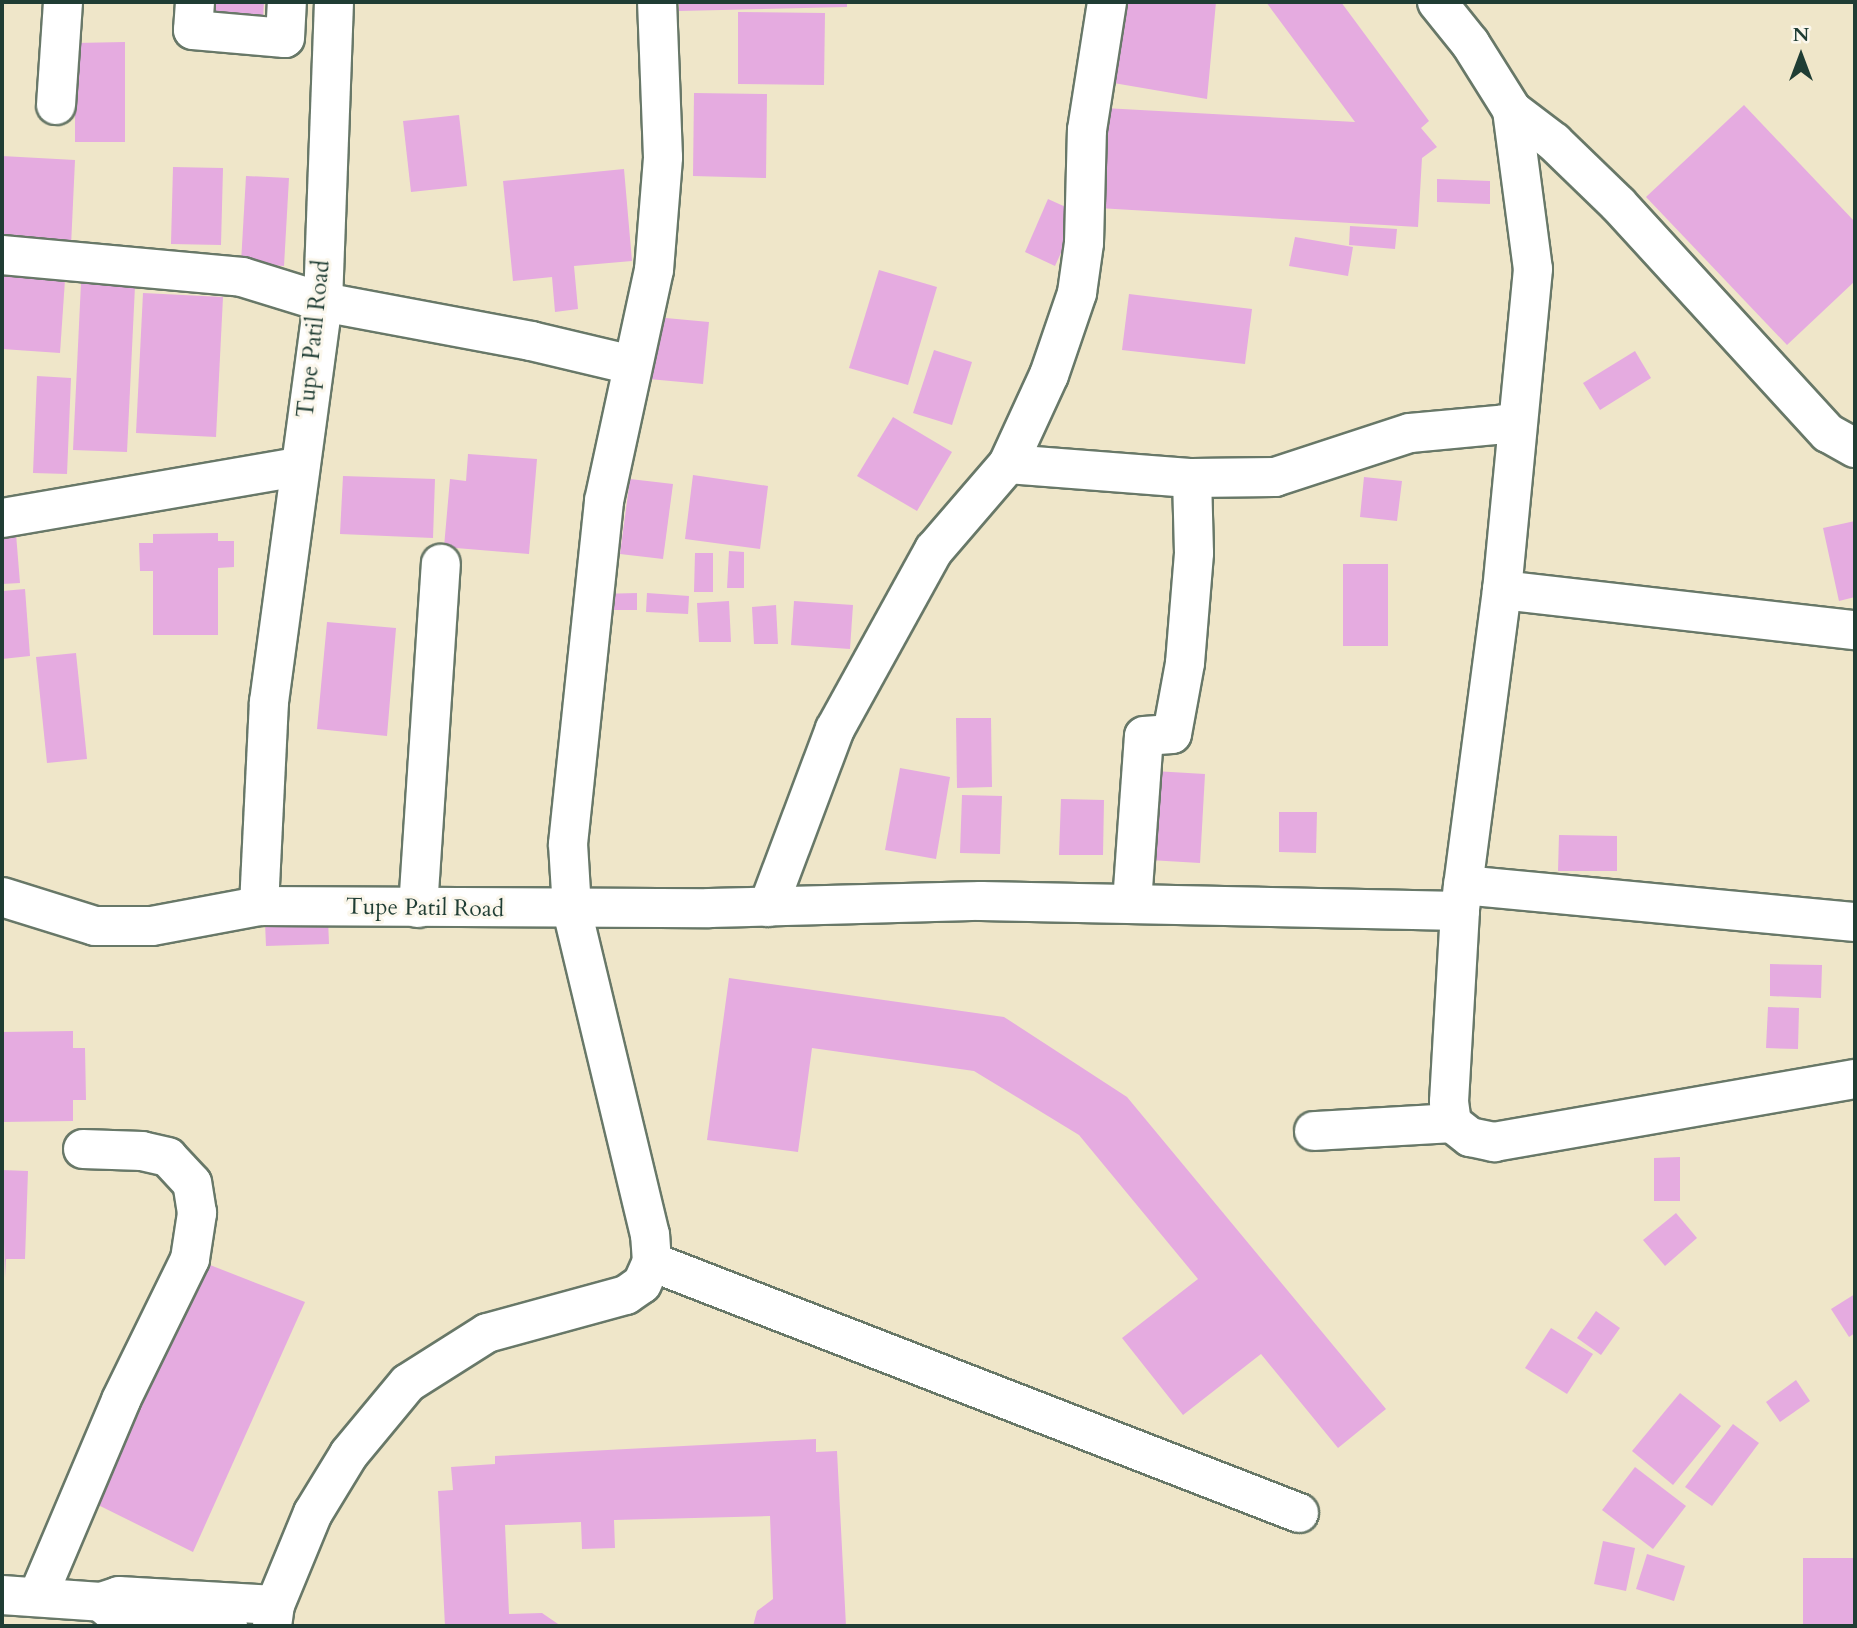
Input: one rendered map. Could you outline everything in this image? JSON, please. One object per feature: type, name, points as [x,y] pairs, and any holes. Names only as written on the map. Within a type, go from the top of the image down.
[{"type":"street","points":[[56,105],[63,2]]},
{"type":"street","points":[[195,2],[193,30],[285,38],[287,2]]},
{"type":"street","name":"Tupe Patil Road","points":[[334,2],[323,302],[298,467],[270,702],[260,905],[572,909],[1462,898],[1855,922]]},
{"type":"street","points":[[83,1149],[142,1151],[169,1157],[192,1183],[197,1213],[190,1259],[116,1413],[20,1596],[101,1602],[119,1596],[274,1615],[313,1513],[341,1465],[408,1382],[487,1333],[626,1296],[642,1284],[652,1262],[650,1235],[572,909],[568,844],[601,528],[632,365],[654,270],[663,157],[657,2]]},
{"type":"street","points":[[768,907],[835,729],[934,550],[1007,464],[1049,375],[1077,293],[1084,243],[1087,130],[1107,2]]},
{"type":"street","points":[[1437,2],[1470,43],[1512,110],[1554,142],[1618,204],[1828,433],[1855,448]]},
{"type":"street","points":[[1452,1123],[1449,1102],[1462,898],[1502,590],[1533,269],[1512,110]]},
{"type":"street","points":[[2,255],[242,277],[323,302],[531,341],[632,365]]},
{"type":"street","points":[[1007,464],[1192,478],[1275,477],[1410,433],[1517,423]]},
{"type":"street","points":[[2,518],[298,467]]},
{"type":"street","points":[[1132,903],[1144,736],[1172,734],[1185,663],[1194,553],[1192,478]]},
{"type":"street","points":[[418,908],[441,564]]},
{"type":"street","points":[[1502,590],[1855,630]]},
{"type":"street","points":[[2,897],[95,926],[152,926],[260,905]]},
{"type":"street","points":[[1314,1131],[1452,1123],[1470,1137],[1494,1142],[1855,1079]]},
{"type":"street","points":[[652,1262],[1298,1513]]},
{"type":"street","points":[[101,1602],[117,1616],[228,1626]]},
{"type":"building","points":[[204,2],[264,2],[263,19],[203,15]]},
{"type":"building","points":[[679,2],[847,2],[847,7],[679,11]]},
{"type":"building","points":[[1109,2],[1216,2],[1207,99],[1096,80]]},
{"type":"building","points":[[1266,2],[1341,2],[1429,121],[1421,128],[1437,147],[1422,158],[1418,227],[1098,208],[1104,108],[1355,122]]},
{"type":"building","points":[[738,12],[825,13],[824,85],[738,84]]},
{"type":"building","points":[[125,42],[125,142],[75,142],[75,43]]},
{"type":"building","points":[[694,93],[767,94],[766,178],[693,176]]},
{"type":"building","points":[[1744,105],[1855,222],[1855,281],[1787,345],[1646,197]]},
{"type":"building","points":[[459,115],[467,186],[411,192],[403,121]]},
{"type":"building","points":[[2,156],[75,160],[71,246],[2,243]]},
{"type":"building","points":[[173,167],[223,168],[221,245],[171,244]]},
{"type":"building","points":[[624,169],[632,261],[574,266],[578,309],[555,312],[552,277],[513,281],[503,181]]},
{"type":"building","points":[[246,176],[289,178],[284,266],[241,263]]},
{"type":"building","points":[[1437,179],[1490,181],[1490,204],[1437,202]]},
{"type":"building","points":[[1048,199],[1079,213],[1055,266],[1025,252]]},
{"type":"building","points":[[1350,226],[1397,229],[1395,249],[1349,245]]},
{"type":"building","points":[[1295,237],[1353,247],[1348,276],[1289,266]]},
{"type":"building","points":[[2,261],[66,265],[60,353],[2,349]]},
{"type":"building","points":[[879,270],[937,287],[908,385],[849,368]]},
{"type":"building","points":[[81,283],[135,286],[127,452],[73,450]]},
{"type":"building","points":[[143,293],[223,297],[216,437],[136,433]]},
{"type":"building","points":[[1129,294],[1252,309],[1245,364],[1122,350]]},
{"type":"building","points":[[655,317],[709,322],[703,384],[649,379]]},
{"type":"building","points":[[934,350],[972,362],[952,425],[913,413]]},
{"type":"building","points":[[1635,351],[1651,378],[1600,410],[1583,383]]},
{"type":"building","points":[[37,376],[71,378],[67,474],[33,473]]},
{"type":"building","points":[[893,417],[952,452],[917,511],[857,476]]},
{"type":"building","points":[[468,454],[537,459],[529,554],[444,547],[450,479],[466,481]]},
{"type":"building","points":[[693,475],[768,486],[760,549],[685,539]]},
{"type":"building","points":[[343,476],[435,479],[433,538],[340,534]]},
{"type":"building","points":[[1364,477],[1402,481],[1397,521],[1360,517]]},
{"type":"building","points":[[630,479],[673,484],[663,559],[620,554]]},
{"type":"building","points":[[1855,521],[1855,597],[1839,601],[1823,528]]},
{"type":"building","points":[[218,533],[218,541],[234,541],[234,567],[218,568],[218,635],[153,635],[153,571],[140,571],[139,543],[153,543],[153,534]]},
{"type":"building","points":[[16,534],[20,583],[2,584],[2,535]]},
{"type":"building","points":[[729,551],[744,552],[744,588],[727,588]]},
{"type":"building","points":[[695,553],[713,553],[713,592],[694,592]]},
{"type":"building","points":[[1343,564],[1388,564],[1388,646],[1343,646]]},
{"type":"building","points":[[25,589],[30,656],[2,659],[2,591]]},
{"type":"building","points":[[637,593],[637,610],[599,610],[599,594]]},
{"type":"building","points":[[647,593],[689,596],[688,614],[646,612]]},
{"type":"building","points":[[729,601],[731,642],[699,642],[697,603]]},
{"type":"building","points":[[794,601],[853,605],[850,649],[791,645]]},
{"type":"building","points":[[776,605],[778,644],[754,644],[752,607]]},
{"type":"building","points":[[327,622],[396,628],[387,736],[317,729]]},
{"type":"building","points":[[76,653],[87,759],[47,763],[36,657]]},
{"type":"building","points":[[956,718],[991,718],[992,787],[957,788]]},
{"type":"building","points":[[900,768],[950,777],[936,859],[885,850]]},
{"type":"building","points":[[1154,771],[1205,774],[1200,863],[1149,860]]},
{"type":"building","points":[[962,795],[1002,796],[1000,854],[960,853]]},
{"type":"building","points":[[1061,799],[1104,800],[1103,855],[1059,855]]},
{"type":"building","points":[[1279,812],[1317,812],[1316,853],[1279,852]]},
{"type":"building","points":[[1559,835],[1617,836],[1617,871],[1558,871]]},
{"type":"building","points":[[328,919],[329,944],[266,946],[265,922]]},
{"type":"building","points":[[1770,964],[1822,965],[1821,998],[1770,996]]},
{"type":"building","points":[[729,978],[1004,1017],[1127,1097],[1386,1409],[1338,1448],[1261,1354],[1183,1415],[1122,1338],[1198,1279],[1079,1135],[974,1071],[812,1048],[798,1152],[707,1140]]},
{"type":"building","points":[[1768,1007],[1799,1008],[1798,1049],[1766,1048]]},
{"type":"building","points":[[73,1031],[73,1048],[85,1048],[86,1100],[73,1100],[73,1121],[2,1122],[2,1032]]},
{"type":"building","points":[[1680,1157],[1680,1201],[1654,1201],[1654,1158]]},
{"type":"building","points":[[2,1170],[28,1171],[25,1259],[6,1259],[5,1278]]},
{"type":"building","points":[[1676,1213],[1697,1238],[1665,1266],[1643,1240]]},
{"type":"building","points":[[210,1265],[305,1302],[193,1552],[86,1499]]},
{"type":"building","points":[[1855,1294],[1855,1333],[1849,1337],[1831,1309]]},
{"type":"building","points":[[1596,1311],[1620,1328],[1601,1355],[1577,1338]]},
{"type":"building","points":[[1551,1328],[1593,1354],[1567,1394],[1525,1368]]},
{"type":"building","points":[[1796,1380],[1810,1401],[1780,1422],[1766,1402]]},
{"type":"building","points":[[1680,1393],[1721,1426],[1673,1485],[1632,1451]]},
{"type":"building","points":[[1733,1424],[1759,1443],[1712,1506],[1685,1487]]},
{"type":"building","points":[[816,1439],[816,1452],[837,1451],[846,1626],[753,1626],[757,1611],[773,1599],[770,1516],[614,1520],[615,1548],[582,1549],[581,1522],[505,1525],[509,1614],[542,1613],[561,1626],[445,1626],[438,1491],[453,1490],[451,1467],[495,1464],[495,1456]]},
{"type":"building","points":[[1635,1467],[1686,1506],[1653,1549],[1602,1510]]},
{"type":"building","points":[[1603,1541],[1635,1548],[1626,1591],[1594,1584]]},
{"type":"building","points":[[1647,1554],[1685,1566],[1674,1601],[1636,1589]]},
{"type":"building","points":[[1803,1558],[1855,1558],[1855,1626],[1803,1626]]}]
